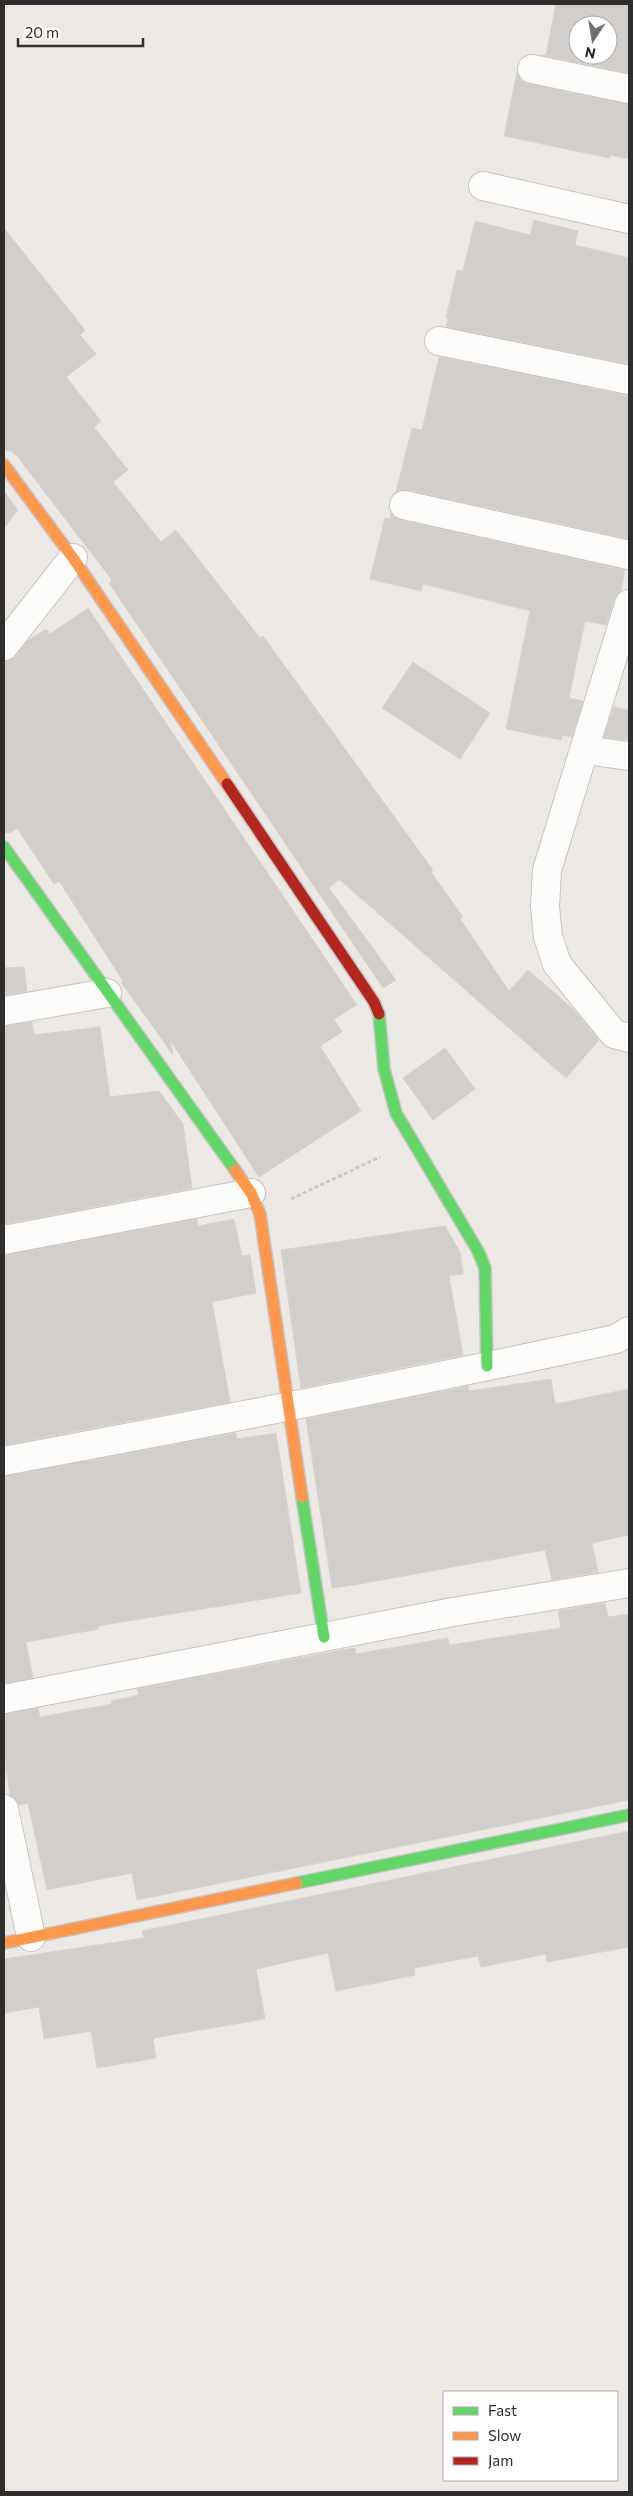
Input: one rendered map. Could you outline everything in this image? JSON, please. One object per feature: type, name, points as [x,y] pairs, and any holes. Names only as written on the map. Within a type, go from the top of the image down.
[{"type":"street","points":[[532,69],[629,89]]},
{"type":"street","points":[[483,186],[629,218]]},
{"type":"street","points":[[439,341],[629,380]]},
{"type":"street","points":[[4,465],[73,558],[379,1011],[384,1069],[396,1113],[478,1251],[485,1268],[487,1366]]},
{"type":"street","points":[[404,505],[629,555]]},
{"type":"street","points":[[4,646],[73,558]]},
{"type":"street","points":[[629,604],[547,870],[545,906],[548,937],[557,964],[614,1034],[629,1038]]},
{"type":"street","points":[[585,750],[629,756]]},
{"type":"street","points":[[4,847],[256,1204],[324,1637]]},
{"type":"street","points":[[4,1011],[107,993]]},
{"type":"street","points":[[4,1240],[256,1204]]},
{"type":"street","points":[[4,1461],[288,1408],[616,1339],[629,1331]]},
{"type":"street","points":[[4,1699],[453,1612],[629,1583]]},
{"type":"street","points":[[4,1809],[31,1937]]},
{"type":"street","points":[[4,1943],[629,1814]]},
{"type":"path","points":[[256,1204],[412,1142]]},
{"type":"building","points":[[556,4],[629,4],[629,73],[590,65],[618,65],[618,15],[568,15],[568,61],[541,55],[546,55]]},
{"type":"building","points":[[517,72],[521,80],[529,84],[629,104],[629,159],[610,155],[609,158],[504,136]]},
{"type":"building","points":[[534,220],[578,231],[575,245],[629,258],[629,364],[446,327],[448,318],[446,318],[457,270],[463,271],[475,221],[530,235]]},
{"type":"building","points":[[4,228],[85,330],[80,335],[96,354],[66,377],[101,421],[94,427],[128,470],[113,482],[161,542],[176,530],[260,638],[263,636],[433,870],[431,872],[463,917],[460,919],[509,991],[528,970],[573,1009],[599,1040],[566,1078],[339,879],[329,888],[396,980],[383,988],[109,583],[112,580],[17,456],[11,451],[4,450]]},
{"type":"building","points":[[439,357],[629,395],[629,539],[407,490],[396,492],[412,428],[422,430]]},
{"type":"building","points":[[4,491],[18,510],[4,528]]},
{"type":"building","points":[[391,513],[401,520],[625,570],[621,591],[614,599],[606,625],[585,621],[569,698],[583,701],[572,737],[562,735],[561,740],[506,729],[530,611],[423,584],[421,591],[370,579],[385,518],[390,519]]},
{"type":"building","points":[[88,608],[357,1005],[334,1019],[342,1032],[320,1046],[361,1111],[259,1177],[170,1040],[173,1055],[121,982],[123,981],[59,881],[54,884],[17,828],[10,833],[4,832],[4,661],[16,656],[27,641],[46,629],[50,634]]},
{"type":"building","points":[[413,662],[490,713],[460,759],[382,708]]},
{"type":"building","points":[[614,707],[629,710],[629,740],[604,737]]},
{"type":"building","points":[[24,967],[27,991],[4,995],[4,968]]},
{"type":"building","points":[[32,1022],[34,1035],[100,1027],[110,1097],[159,1091],[183,1124],[192,1188],[4,1224],[4,1026]]},
{"type":"building","points":[[445,1048],[475,1089],[433,1120],[403,1078]]},
{"type":"building","points":[[197,1219],[198,1226],[234,1219],[242,1256],[250,1255],[256,1293],[212,1302],[230,1402],[4,1445],[4,1255]]},
{"type":"building","points":[[445,1226],[460,1252],[463,1274],[449,1276],[463,1355],[301,1388],[281,1250]]},
{"type":"building","points":[[551,1379],[555,1404],[629,1389],[629,1535],[592,1543],[598,1572],[552,1580],[545,1550],[332,1588],[306,1419],[468,1386],[469,1391]]},
{"type":"building","points":[[236,1433],[237,1439],[276,1433],[301,1593],[98,1626],[99,1629],[26,1642],[33,1678],[4,1683],[4,1476]]},
{"type":"building","points":[[605,1603],[608,1617],[629,1614],[629,1800],[137,1900],[132,1873],[47,1890],[28,1803],[19,1805],[10,1795],[4,1757],[4,1714],[38,1708],[40,1717],[112,1704],[111,1701],[139,1695],[137,1689],[355,1648],[356,1654],[448,1638],[449,1645],[561,1628],[558,1611]]},
{"type":"building","points":[[629,1831],[629,1947],[547,1962],[546,1954],[481,1967],[478,1956],[414,1968],[415,1975],[336,1991],[328,1953],[256,1969],[265,2019],[153,2038],[156,2058],[97,2068],[91,2031],[44,2039],[39,2007],[4,2013],[4,1959],[144,1938],[142,1931]]},
{"type":"traffic: fast","points":[[4,847],[235,1170]]},
{"type":"traffic: fast","points":[[379,1014],[384,1069],[396,1113],[478,1251],[485,1268],[487,1366]]},
{"type":"traffic: fast","points":[[302,1497],[324,1637]]},
{"type":"traffic: fast","points":[[297,1883],[629,1815]]},
{"type":"traffic: slow","points":[[4,465],[73,558],[227,784]]},
{"type":"traffic: slow","points":[[235,1170],[251,1193],[260,1214],[302,1497]]},
{"type":"traffic: slow","points":[[4,1943],[297,1883]]},
{"type":"traffic: jam","points":[[227,784],[374,1002],[379,1014]]}]
